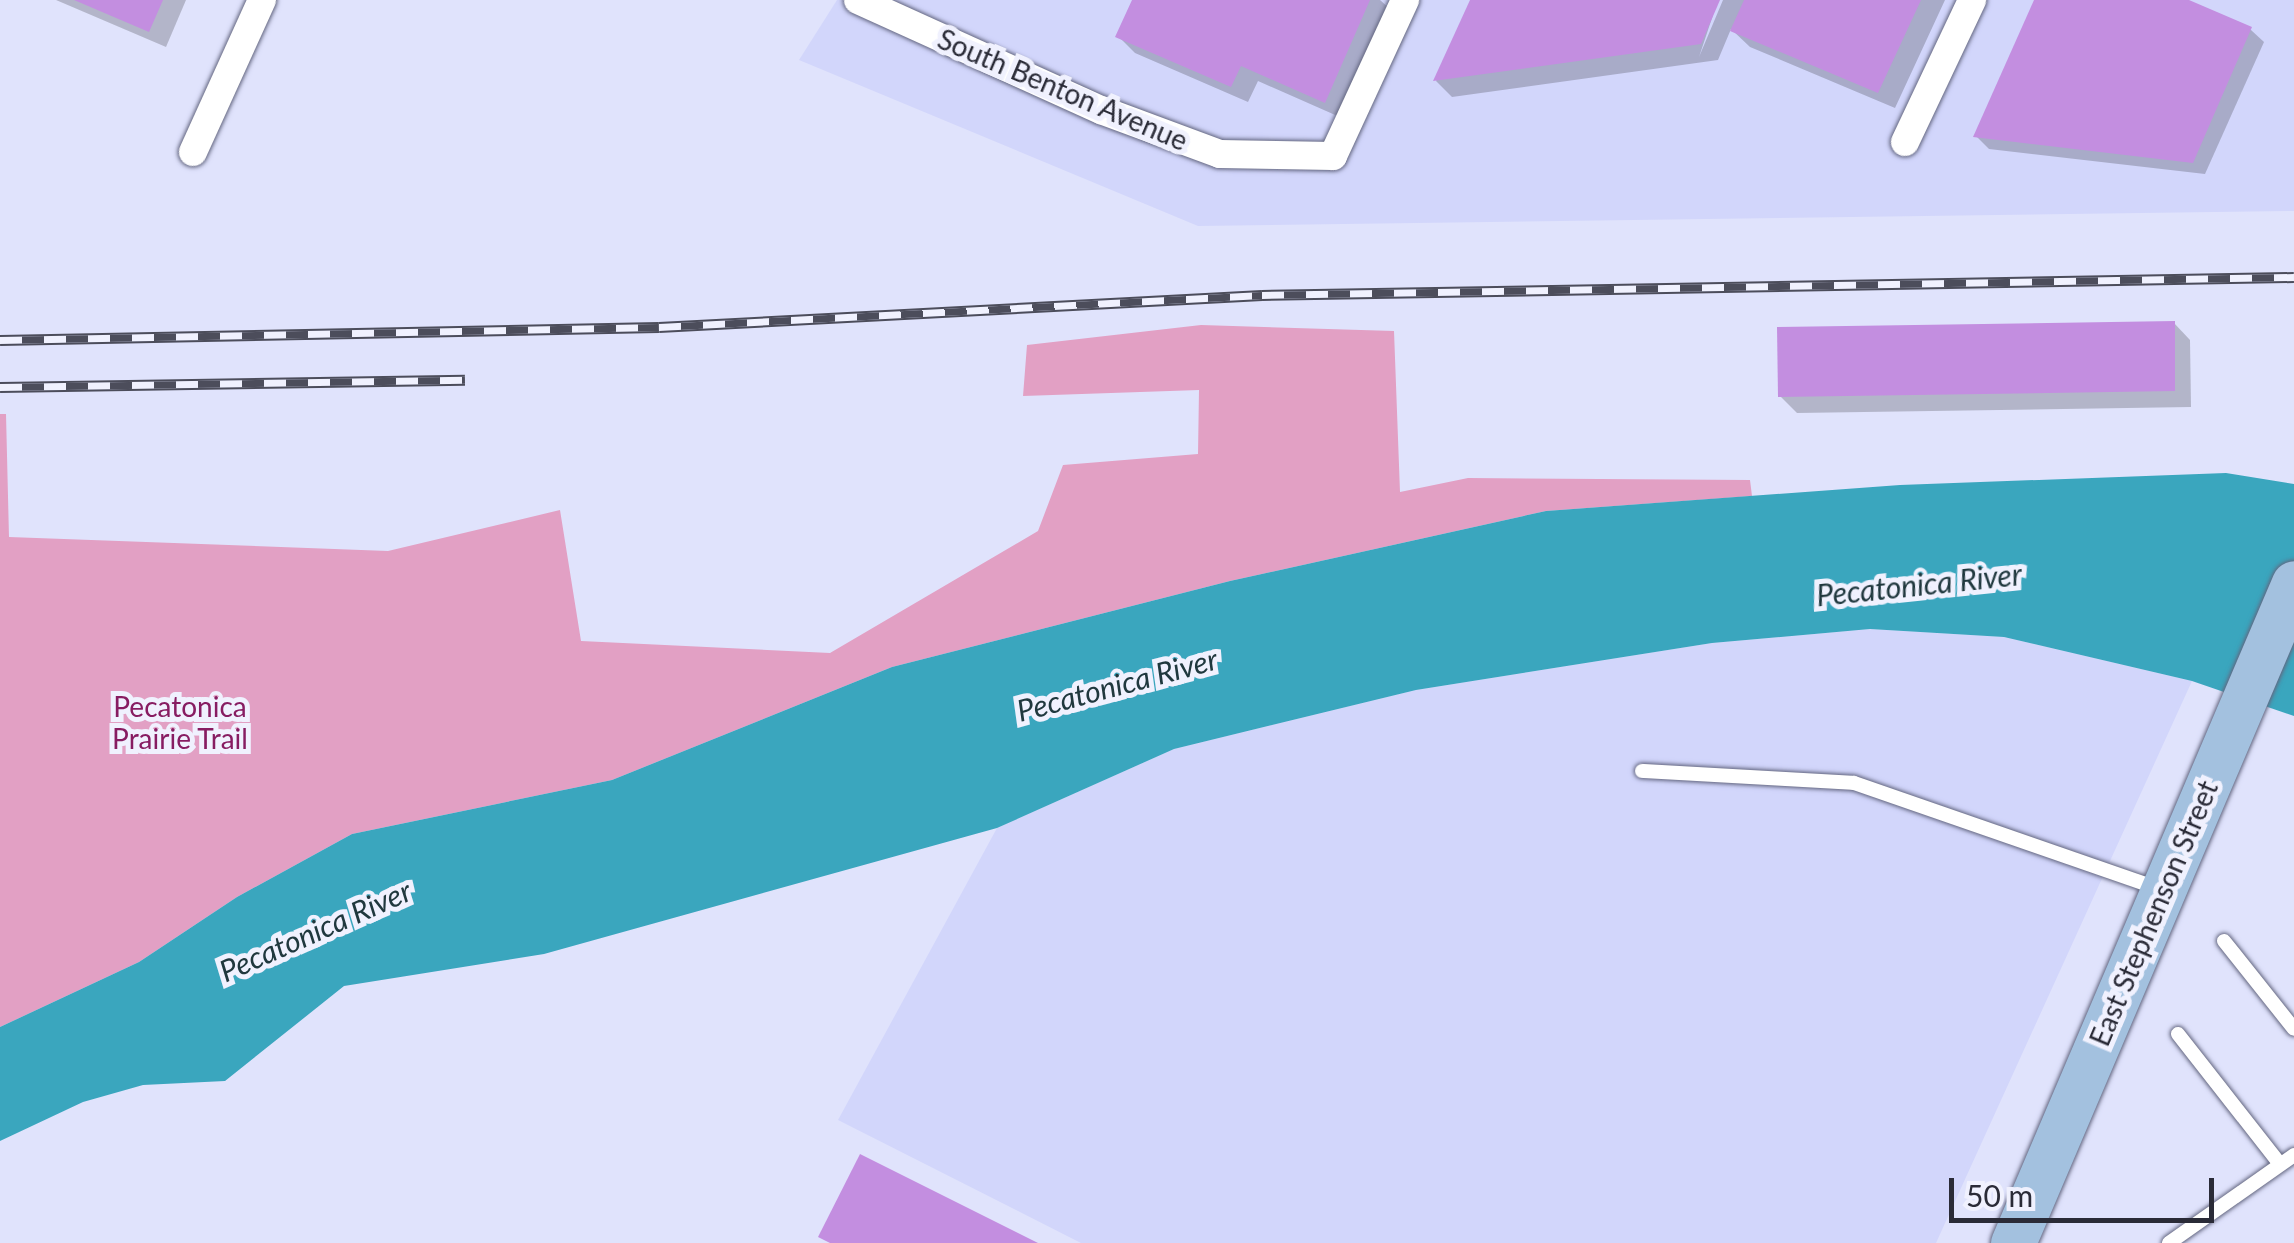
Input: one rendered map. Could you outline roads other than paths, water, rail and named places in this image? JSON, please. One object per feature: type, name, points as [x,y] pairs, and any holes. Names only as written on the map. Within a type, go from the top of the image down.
[{"type":"main road","name":"East Stephenson Street","points":[[2013,1243],[2294,583]]},
{"type":"street","points":[[193,152],[262,0]]},
{"type":"street","name":"South Benton Avenue","points":[[858,0],[1102,110],[1220,154],[1333,156],[1405,0]]},
{"type":"street","points":[[1905,142],[1972,0]]},
{"type":"lane","points":[[1642,770],[1854,782],[2162,890]]},
{"type":"lane","points":[[2224,941],[2294,1029]]},
{"type":"lane","points":[[2178,1034],[2280,1164]]},
{"type":"lane","points":[[2169,1243],[2294,1154]]},
{"type":"water","name":"Pecatonica River","points":[[2226,473],[2294,484],[2294,716],[2192,681],[2004,637],[1870,629],[1712,643],[1416,690],[1174,749],[997,828],[544,954],[344,986],[225,1081],[143,1085],[83,1102],[0,1141],[0,1027],[139,962],[237,897],[352,834],[612,780],[892,667],[1230,581],[1546,511],[1900,485]]},
{"type":"railway","points":[[0,340],[659,327],[1262,295],[2294,277]]},
{"type":"railway","points":[[0,387],[465,380]]},
{"type":"park label","name":"Pecatonica Prairie Trail","points":[[180,722]]}]
